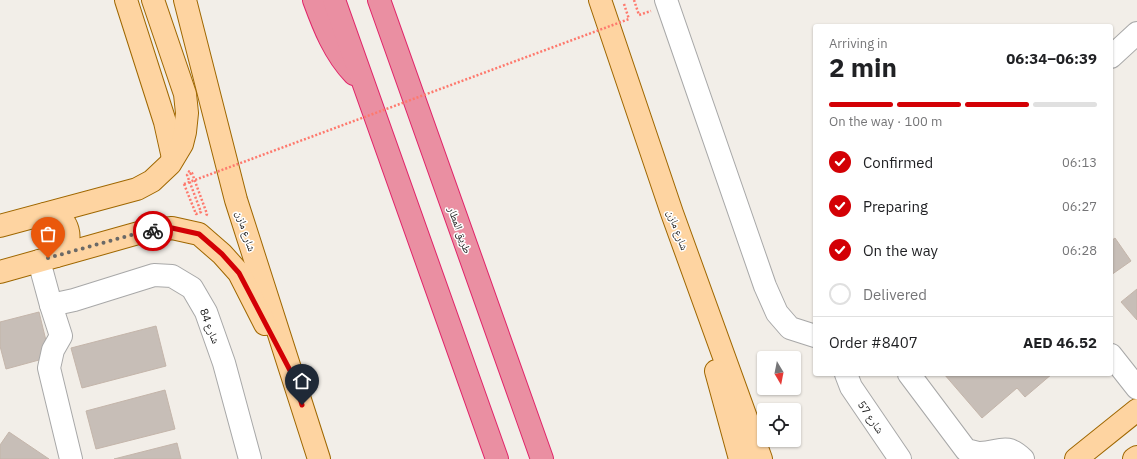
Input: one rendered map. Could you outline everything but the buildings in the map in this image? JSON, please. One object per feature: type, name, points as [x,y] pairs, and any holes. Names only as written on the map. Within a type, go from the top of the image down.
[{"type":"highway","points":[[314,0],[328,37],[339,56],[365,85]]},
{"type":"highway","points":[[334,0],[497,459]]},
{"type":"highway","name":"طريق المطار","points":[[379,0],[542,459]]},
{"type":"main road","points":[[126,0],[165,122],[172,161]]},
{"type":"main road","points":[[0,226],[137,188],[152,181],[172,161],[182,144],[185,132],[187,113],[185,94],[153,0]]},
{"type":"main road","points":[[158,0],[236,200]]},
{"type":"main road","name":"شارع مازن","points":[[185,0],[236,200],[319,459]]},
{"type":"main road","name":"شارع مازن","points":[[600,0],[672,213],[761,459]]},
{"type":"main road","points":[[672,213],[740,459]]},
{"type":"main road","points":[[45,214],[55,215],[63,221],[68,230],[69,240],[64,250],[48,258]]},
{"type":"main road","points":[[0,272],[142,232],[172,228],[199,234],[222,254],[239,273],[294,378]]},
{"type":"main road","points":[[1076,459],[1137,410]]},
{"type":"street","points":[[666,0],[765,286],[777,313],[790,328],[813,335]]},
{"type":"street","points":[[1113,55],[1137,33]]},
{"type":"street","points":[[48,258],[51,305],[61,336],[53,350],[49,368],[70,459]]},
{"type":"street","name":"شارع 84","points":[[51,305],[74,300],[154,275],[172,276],[192,288],[206,312],[224,363],[250,459]]},
{"type":"street","points":[[1113,358],[1137,388]]},
{"type":"street","name":"شارع 57","points":[[847,376],[851,387],[900,459]]},
{"type":"street","points":[[910,376],[966,450],[979,453],[1004,448],[1016,452],[1023,459]]},
{"type":"path","points":[[192,173],[187,175],[201,212],[196,214],[184,184],[629,19],[622,0]]},
{"type":"path","points":[[634,0],[639,15]]},
{"type":"path","points":[[172,161],[192,173],[207,214],[199,234]]},
{"type":"way so far","points":[[48,258],[142,232],[153,231]]},
{"type":"route","points":[[153,231],[172,228],[199,234],[222,254],[239,273],[294,378],[302,405]]}]
